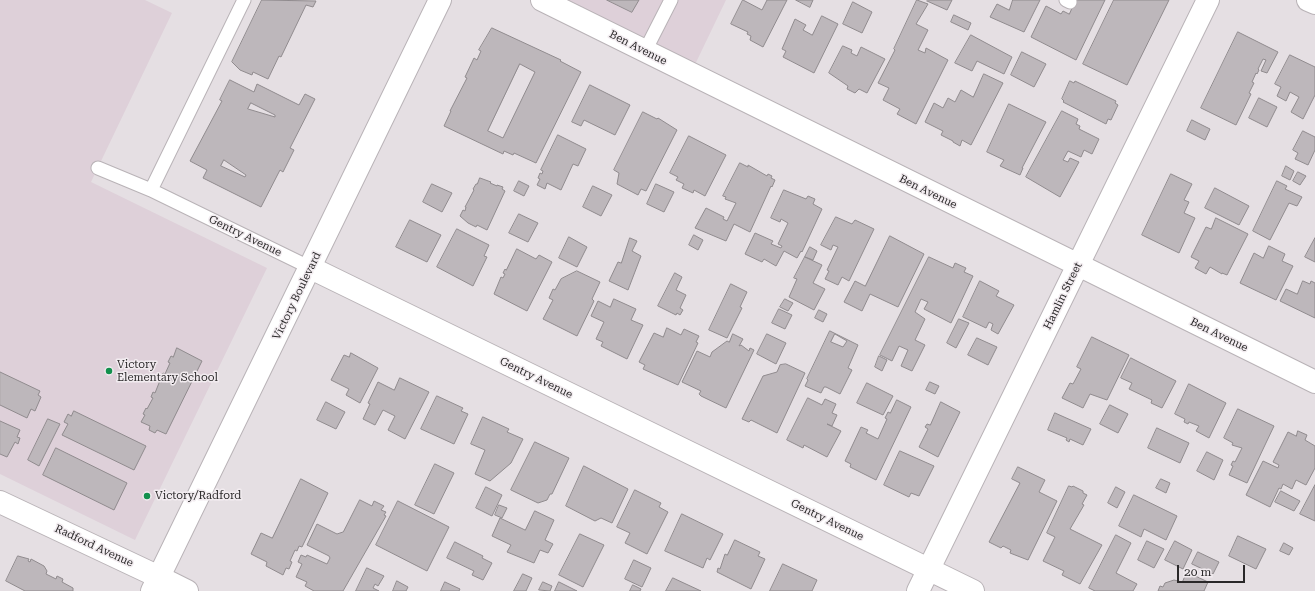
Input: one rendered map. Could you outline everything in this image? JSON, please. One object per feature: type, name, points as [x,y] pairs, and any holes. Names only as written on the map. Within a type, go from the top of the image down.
[{"type":"street","name":"Victory Boulevard","points":[[156,584],[440,0]]},
{"type":"street","name":"Ben Avenue","points":[[542,0],[1315,382]]},
{"type":"street","name":"Hamlin Street","points":[[918,591],[1208,0]]},
{"type":"street","points":[[1308,0],[1315,4]]},
{"type":"street","name":"Gentry Avenue","points":[[311,268],[973,591]]},
{"type":"street","name":"Radford Avenue","points":[[0,502],[156,584],[187,591]]},
{"type":"lane","points":[[151,190],[244,0]]},
{"type":"lane","points":[[645,51],[671,0]]},
{"type":"lane","name":"Gentry Avenue","points":[[98,168],[151,190],[311,268]]},
{"type":"shaded area","name":"Victory Elementary School","points":[[0,0],[145,0],[172,13],[91,182],[267,268],[135,540],[0,474]]},
{"type":"shaded area","points":[[536,0],[726,0],[689,77]]},
{"type":"building","points":[[262,0],[316,1],[313,7],[306,5],[281,57],[279,56],[268,79],[253,72],[252,75],[240,70],[232,62]]},
{"type":"building","points":[[607,0],[639,0],[632,12]]},
{"type":"building","points":[[743,0],[762,10],[767,0],[787,0],[763,47],[750,40],[751,36],[747,34],[748,32],[731,24]]},
{"type":"building","points":[[796,0],[813,0],[810,7]]},
{"type":"building","points":[[917,0],[928,4],[916,24],[928,30],[918,50],[925,53],[926,48],[948,60],[916,124],[897,114],[900,109],[883,100],[889,88],[878,83],[895,50],[894,49]]},
{"type":"building","points":[[952,0],[947,10],[927,1]]},
{"type":"building","points":[[1013,0],[1040,0],[1024,32],[990,17],[997,4],[1009,10]]},
{"type":"building","points":[[1076,0],[1105,0],[1076,60],[1031,37],[1046,6],[1061,14],[1063,11],[1069,14]]},
{"type":"building","points":[[1114,0],[1169,0],[1127,85],[1083,64]]},
{"type":"building","points":[[853,2],[872,12],[862,33],[843,24]]},
{"type":"building","points":[[954,15],[971,23],[968,30],[951,22]]},
{"type":"building","points":[[822,16],[838,24],[814,73],[783,57],[786,51],[782,49],[795,19],[806,25],[803,30],[812,35]]},
{"type":"building","points":[[492,28],[561,60],[560,61],[581,72],[536,163],[514,153],[513,155],[504,151],[503,154],[444,126],[467,78],[465,77],[474,58],[477,60],[481,51],[479,50]],"holes":[[[520,64],[535,72],[503,138],[488,131]]]},
{"type":"building","points":[[1238,32],[1278,52],[1267,73],[1261,71],[1266,60],[1263,59],[1252,82],[1254,83],[1249,93],[1251,94],[1236,125],[1201,108]]},
{"type":"building","points":[[971,35],[1012,57],[1004,74],[977,61],[972,71],[955,63]]},
{"type":"building","points":[[843,46],[852,50],[851,53],[857,56],[861,47],[885,59],[867,93],[859,89],[855,93],[847,89],[848,86],[829,73]]},
{"type":"building","points":[[1022,52],[1046,64],[1034,87],[1011,75]]},
{"type":"building","points":[[1290,55],[1315,67],[1315,95],[1303,119],[1291,112],[1299,97],[1290,92],[1286,101],[1277,96],[1281,87],[1275,84]]},
{"type":"building","points":[[984,74],[1003,83],[971,145],[962,140],[960,146],[941,135],[943,131],[925,122],[934,103],[943,108],[948,98],[955,102],[961,90],[973,97]]},
{"type":"building","points":[[230,80],[254,92],[257,84],[299,105],[305,94],[315,99],[290,148],[294,150],[283,172],[280,170],[261,207],[203,178],[207,170],[190,161],[222,101],[220,100]],"holes":[[[251,103],[275,115],[275,117],[248,109]],[[224,160],[246,175],[245,177],[221,166]]]},
{"type":"building","points":[[1070,81],[1074,83],[1075,81],[1116,101],[1115,103],[1118,105],[1111,120],[1108,119],[1106,124],[1063,102],[1064,101],[1062,99]]},
{"type":"building","points":[[590,85],[630,105],[615,135],[584,120],[581,126],[572,122]]},
{"type":"building","points":[[1259,98],[1277,107],[1267,127],[1249,118]]},
{"type":"building","points":[[1009,104],[1046,122],[1022,168],[1020,175],[1000,166],[1004,160],[987,152]]},
{"type":"building","points":[[1062,111],[1078,119],[1076,124],[1080,126],[1079,129],[1099,139],[1092,154],[1084,150],[1081,157],[1068,151],[1063,160],[1068,162],[1070,158],[1079,162],[1060,197],[1026,177]]},
{"type":"building","points":[[643,112],[657,119],[658,118],[677,130],[646,191],[641,189],[638,195],[617,184],[619,173],[614,170]]},
{"type":"building","points":[[1192,120],[1210,129],[1205,140],[1187,131]]},
{"type":"building","points":[[1303,131],[1315,137],[1315,150],[1308,165],[1295,159],[1298,153],[1293,150]]},
{"type":"building","points":[[558,135],[586,149],[578,166],[573,164],[561,190],[547,183],[545,189],[537,185],[540,179],[538,178],[540,173],[542,174],[543,171],[541,170]]},
{"type":"building","points":[[689,136],[726,155],[705,196],[694,190],[693,193],[682,188],[684,184],[676,180],[678,177],[670,173]]},
{"type":"building","points":[[740,163],[748,167],[748,165],[767,176],[768,174],[775,180],[750,232],[734,224],[726,241],[695,228],[706,208],[724,217],[723,219],[727,221],[736,203],[725,199],[726,197],[723,196]]},
{"type":"building","points":[[1286,166],[1294,171],[1290,180],[1282,176]]},
{"type":"building","points":[[1298,172],[1306,176],[1300,185],[1293,181]]},
{"type":"building","points":[[1171,174],[1192,184],[1184,200],[1189,202],[1184,213],[1195,218],[1179,253],[1142,235]]},
{"type":"building","points":[[480,178],[497,186],[503,187],[502,189],[505,191],[487,230],[477,225],[476,227],[468,223],[460,216],[463,210],[465,211],[465,207],[474,190],[473,189]]},
{"type":"building","points":[[519,181],[529,186],[524,196],[514,191]]},
{"type":"building","points":[[1277,181],[1287,186],[1285,189],[1302,197],[1297,206],[1289,203],[1270,240],[1253,231]]},
{"type":"building","points":[[432,184],[452,193],[442,212],[423,202]]},
{"type":"building","points":[[656,184],[674,192],[664,212],[647,204]]},
{"type":"building","points":[[593,186],[612,195],[601,216],[583,207]]},
{"type":"building","points":[[1215,188],[1249,206],[1239,225],[1205,208]]},
{"type":"building","points":[[784,190],[806,199],[808,196],[815,199],[813,204],[822,209],[802,252],[801,251],[797,258],[784,251],[776,266],[764,259],[762,262],[745,254],[755,233],[773,241],[771,244],[781,248],[782,246],[778,244],[788,223],[781,219],[780,222],[771,218]]},
{"type":"building","points":[[519,214],[538,223],[528,242],[509,233]]},
{"type":"building","points":[[836,217],[852,224],[855,220],[874,229],[849,281],[842,277],[838,285],[825,279],[829,271],[827,270],[838,247],[833,245],[831,250],[821,245]]},
{"type":"building","points":[[1216,218],[1248,234],[1227,275],[1222,274],[1210,267],[1206,274],[1195,268],[1199,261],[1191,257],[1206,227],[1211,229]]},
{"type":"building","points":[[410,220],[441,235],[427,262],[396,247]]},
{"type":"building","points":[[457,229],[489,245],[484,256],[487,257],[473,286],[437,267]]},
{"type":"building","points":[[694,235],[703,240],[698,250],[689,245]]},
{"type":"building","points":[[890,236],[924,254],[898,307],[870,294],[862,311],[844,302],[855,281],[865,286]]},
{"type":"building","points":[[569,237],[587,247],[577,267],[559,258]]},
{"type":"building","points":[[630,238],[637,241],[632,251],[641,256],[628,290],[609,281],[618,262],[621,263]]},
{"type":"building","points":[[1315,238],[1315,262],[1305,257]]},
{"type":"building","points":[[1269,246],[1285,254],[1282,261],[1293,266],[1276,300],[1240,283],[1254,253],[1263,258]]},
{"type":"building","points":[[810,247],[817,251],[813,260],[805,257]]},
{"type":"building","points":[[517,249],[536,259],[539,255],[552,262],[527,311],[494,294],[501,277],[503,278],[505,274],[503,273],[505,269],[506,270]]},
{"type":"building","points":[[805,257],[822,265],[813,283],[825,289],[814,310],[789,297],[797,279],[794,278]]},
{"type":"building","points":[[929,257],[953,268],[955,263],[966,268],[964,272],[973,276],[951,323],[924,309],[928,302],[921,299],[915,312],[925,319],[915,340],[925,345],[912,371],[901,366],[908,350],[899,346],[892,361],[880,355]]},
{"type":"building","points":[[577,271],[600,282],[592,299],[594,301],[577,336],[543,319],[553,300],[549,298],[553,289],[555,290],[561,279]]},
{"type":"building","points":[[675,273],[682,277],[676,290],[686,295],[680,308],[683,310],[680,315],[677,313],[676,315],[658,306]]},
{"type":"building","points":[[980,281],[999,291],[996,296],[1014,305],[998,334],[991,330],[993,324],[989,322],[986,328],[963,317]]},
{"type":"building","points":[[1303,281],[1310,284],[1311,281],[1315,283],[1315,318],[1280,301],[1286,289],[1297,294]]},
{"type":"building","points":[[731,284],[747,292],[740,307],[742,308],[727,338],[709,330]]},
{"type":"building","points":[[614,299],[636,309],[631,320],[643,325],[627,359],[601,346],[603,342],[596,339],[604,322],[591,316],[598,301],[610,307]]},
{"type":"building","points":[[785,299],[793,303],[788,311],[780,307]]},
{"type":"building","points":[[779,309],[792,315],[785,329],[772,323]]},
{"type":"building","points":[[819,310],[827,314],[823,322],[815,318]]},
{"type":"building","points":[[959,319],[969,323],[956,348],[947,343]]},
{"type":"building","points":[[667,328],[681,335],[684,329],[699,336],[696,342],[698,343],[678,385],[643,369],[645,365],[639,362],[654,333],[663,337]]},
{"type":"building","points":[[830,331],[858,345],[848,368],[852,370],[840,394],[826,387],[824,387],[821,393],[805,386],[808,380],[807,379]],"holes":[[[835,334],[847,341],[843,347],[831,342]]]},
{"type":"building","points":[[733,334],[743,339],[739,346],[741,345],[749,351],[750,348],[754,350],[726,408],[701,396],[699,394],[701,391],[682,382],[697,351],[710,357],[712,352],[727,341],[729,342]]},
{"type":"building","points":[[767,334],[786,343],[776,364],[757,354]]},
{"type":"building","points":[[1092,337],[1129,355],[1107,400],[1090,394],[1083,408],[1062,398],[1070,383],[1073,384],[1081,369],[1077,367]]},
{"type":"building","points":[[977,338],[997,347],[988,365],[968,355]]},
{"type":"building","points":[[177,348],[202,361],[166,434],[157,430],[155,433],[149,430],[150,426],[141,422],[145,415],[143,414],[153,398],[151,397],[153,392],[155,393],[163,373],[165,374],[170,363],[168,362],[171,356],[173,357]]},
{"type":"building","points":[[351,353],[378,368],[360,403],[346,395],[349,389],[331,380],[344,355],[349,357]]},
{"type":"building","points":[[879,356],[887,360],[882,371],[875,367]]},
{"type":"building","points":[[1131,358],[1176,381],[1162,408],[1151,403],[1152,400],[1129,389],[1132,383],[1121,378]]},
{"type":"building","points":[[786,364],[805,373],[777,433],[751,420],[749,422],[742,419],[763,376],[777,372],[780,365]]},
{"type":"building","points":[[0,372],[40,391],[38,395],[41,397],[35,411],[31,409],[27,418],[0,405]]},
{"type":"building","points":[[400,378],[429,392],[405,439],[388,430],[395,416],[383,410],[375,425],[363,419],[370,404],[368,403],[378,382],[394,390]]},
{"type":"building","points":[[930,382],[939,386],[935,394],[926,390]]},
{"type":"building","points":[[867,383],[893,396],[883,415],[857,403]]},
{"type":"building","points":[[1189,384],[1226,403],[1209,438],[1196,431],[1199,426],[1189,422],[1188,424],[1184,422],[1185,419],[1175,414]]},
{"type":"building","points":[[437,396],[463,408],[461,411],[468,414],[454,444],[421,429]]},
{"type":"building","points":[[808,398],[822,405],[825,399],[836,404],[832,413],[837,415],[832,426],[827,424],[841,431],[827,457],[804,445],[803,448],[787,440]]},
{"type":"building","points":[[897,400],[911,407],[876,480],[850,467],[851,464],[845,461],[861,427],[868,430],[866,433],[878,439],[887,419],[885,418],[888,412],[890,413]]},
{"type":"building","points":[[326,402],[345,412],[336,429],[317,420]]},
{"type":"building","points":[[941,402],[960,412],[938,457],[919,447],[928,429],[925,427],[927,424],[930,425]]},
{"type":"building","points":[[1110,405],[1128,414],[1118,433],[1100,424]]},
{"type":"building","points":[[1238,409],[1274,426],[1247,483],[1229,475],[1233,466],[1231,465],[1233,461],[1235,462],[1242,448],[1232,445],[1233,443],[1224,438]]},
{"type":"building","points":[[74,411],[146,446],[134,470],[62,435],[68,424],[64,422],[68,414],[71,416]]},
{"type":"building","points":[[1055,413],[1091,429],[1083,445],[1070,439],[1069,442],[1066,440],[1067,438],[1048,430]]},
{"type":"building","points":[[483,417],[509,429],[507,432],[523,439],[511,463],[490,481],[475,474],[485,450],[471,444]]},
{"type":"building","points":[[48,419],[60,424],[39,466],[28,460]]},
{"type":"building","points":[[0,421],[20,430],[17,437],[20,438],[18,444],[15,442],[7,457],[0,454]]},
{"type":"building","points":[[1157,428],[1189,443],[1180,463],[1148,448]]},
{"type":"building","points":[[1298,431],[1307,435],[1305,440],[1315,446],[1315,468],[1306,485],[1296,480],[1292,489],[1283,484],[1281,489],[1279,488],[1270,507],[1246,495],[1263,461],[1278,468],[1279,465],[1273,462],[1288,432],[1296,436]]},
{"type":"building","points":[[535,442],[569,458],[552,494],[550,494],[547,500],[538,503],[511,490]]},
{"type":"building","points":[[56,448],[127,483],[114,510],[43,475]]},
{"type":"building","points":[[900,451],[934,466],[919,496],[911,493],[909,497],[884,485]]},
{"type":"building","points":[[1207,452],[1223,460],[1214,480],[1197,471]]},
{"type":"building","points":[[435,464],[454,473],[434,514],[415,505]]},
{"type":"building","points":[[584,466],[628,489],[612,523],[601,518],[595,521],[566,506]]},
{"type":"building","points":[[1018,467],[1045,480],[1039,492],[1057,501],[1028,560],[1010,553],[1011,550],[1003,546],[1001,548],[989,542],[1020,483],[1012,479]]},
{"type":"building","points":[[301,479],[328,493],[302,547],[299,546],[297,551],[295,550],[290,561],[292,562],[289,569],[286,568],[283,575],[266,566],[267,562],[251,554],[261,533],[272,538]]},
{"type":"building","points":[[1161,479],[1170,483],[1166,493],[1156,488]]},
{"type":"building","points":[[1315,485],[1315,521],[1300,514]]},
{"type":"building","points":[[1069,486],[1073,486],[1083,491],[1083,493],[1087,495],[1082,504],[1084,505],[1070,529],[1102,545],[1080,584],[1062,575],[1064,571],[1043,561],[1055,537],[1047,533]]},
{"type":"building","points":[[486,487],[502,495],[492,516],[476,508]]},
{"type":"building","points":[[1116,487],[1125,492],[1117,508],[1108,503]]},
{"type":"building","points":[[635,490],[661,503],[659,507],[668,512],[647,554],[625,543],[630,533],[617,527]]},
{"type":"building","points":[[1281,491],[1300,501],[1294,511],[1275,502]]},
{"type":"building","points":[[1134,495],[1177,516],[1166,540],[1144,529],[1141,537],[1119,526]]},
{"type":"building","points":[[360,500],[372,506],[374,501],[384,506],[381,510],[386,512],[384,515],[386,516],[343,591],[314,591],[305,586],[307,582],[296,577],[302,564],[298,562],[301,555],[306,557],[307,555],[327,564],[330,558],[329,556],[307,545],[317,524],[337,534],[343,532]]},
{"type":"building","points":[[398,501],[449,527],[427,571],[376,545]]},
{"type":"building","points":[[499,505],[507,508],[502,518],[495,515]]},
{"type":"building","points":[[535,511],[554,520],[545,540],[553,544],[548,553],[540,550],[534,563],[507,552],[511,545],[492,536],[500,518],[525,530]]},
{"type":"building","points":[[682,514],[723,534],[710,560],[707,558],[703,568],[665,551]]},
{"type":"building","points":[[580,534],[604,545],[583,587],[559,575]]},
{"type":"building","points":[[1116,535],[1131,543],[1116,573],[1137,584],[1133,591],[1095,591],[1089,588]]},
{"type":"building","points":[[1238,536],[1266,549],[1256,569],[1229,556]]},
{"type":"building","points":[[735,540],[760,552],[758,556],[765,559],[751,589],[717,572],[718,568],[720,569],[725,554],[727,555]]},
{"type":"building","points":[[1147,541],[1164,549],[1154,568],[1138,560]]},
{"type":"building","points":[[1175,541],[1192,550],[1183,569],[1165,560]]},
{"type":"building","points":[[455,542],[483,556],[482,558],[492,563],[483,580],[472,575],[474,571],[447,558]]},
{"type":"building","points":[[1284,543],[1293,548],[1289,555],[1280,551]]},
{"type":"building","points":[[1198,552],[1219,562],[1213,574],[1192,564]]},
{"type":"building","points":[[18,556],[29,559],[28,561],[30,562],[31,559],[44,566],[47,571],[46,574],[56,579],[57,576],[63,579],[62,582],[73,588],[73,591],[25,591],[6,581]]},
{"type":"building","points":[[634,560],[651,568],[642,587],[625,579]]},
{"type":"building","points":[[783,564],[817,580],[812,591],[770,591]]},
{"type":"building","points":[[367,568],[384,576],[378,586],[375,584],[373,588],[379,591],[356,591]]},
{"type":"building","points":[[1187,572],[1208,582],[1204,591],[1158,591],[1160,586],[1163,587],[1165,583],[1174,580],[1182,582]]},
{"type":"building","points":[[523,574],[532,578],[526,591],[514,591]]},
{"type":"building","points":[[673,578],[701,591],[666,591]]},
{"type":"building","points":[[397,581],[408,587],[406,591],[393,591]]},
{"type":"building","points":[[445,582],[460,589],[459,591],[441,591]]},
{"type":"building","points":[[543,582],[552,586],[550,591],[539,590]]},
{"type":"building","points":[[559,582],[577,591],[555,591]]},
{"type":"building","points":[[633,585],[641,589],[640,591],[630,591]]},
{"type":"place","name":"Victory Elementary School","points":[[109,371]]},
{"type":"place","name":"Victory/Radford","points":[[147,496]]}]
